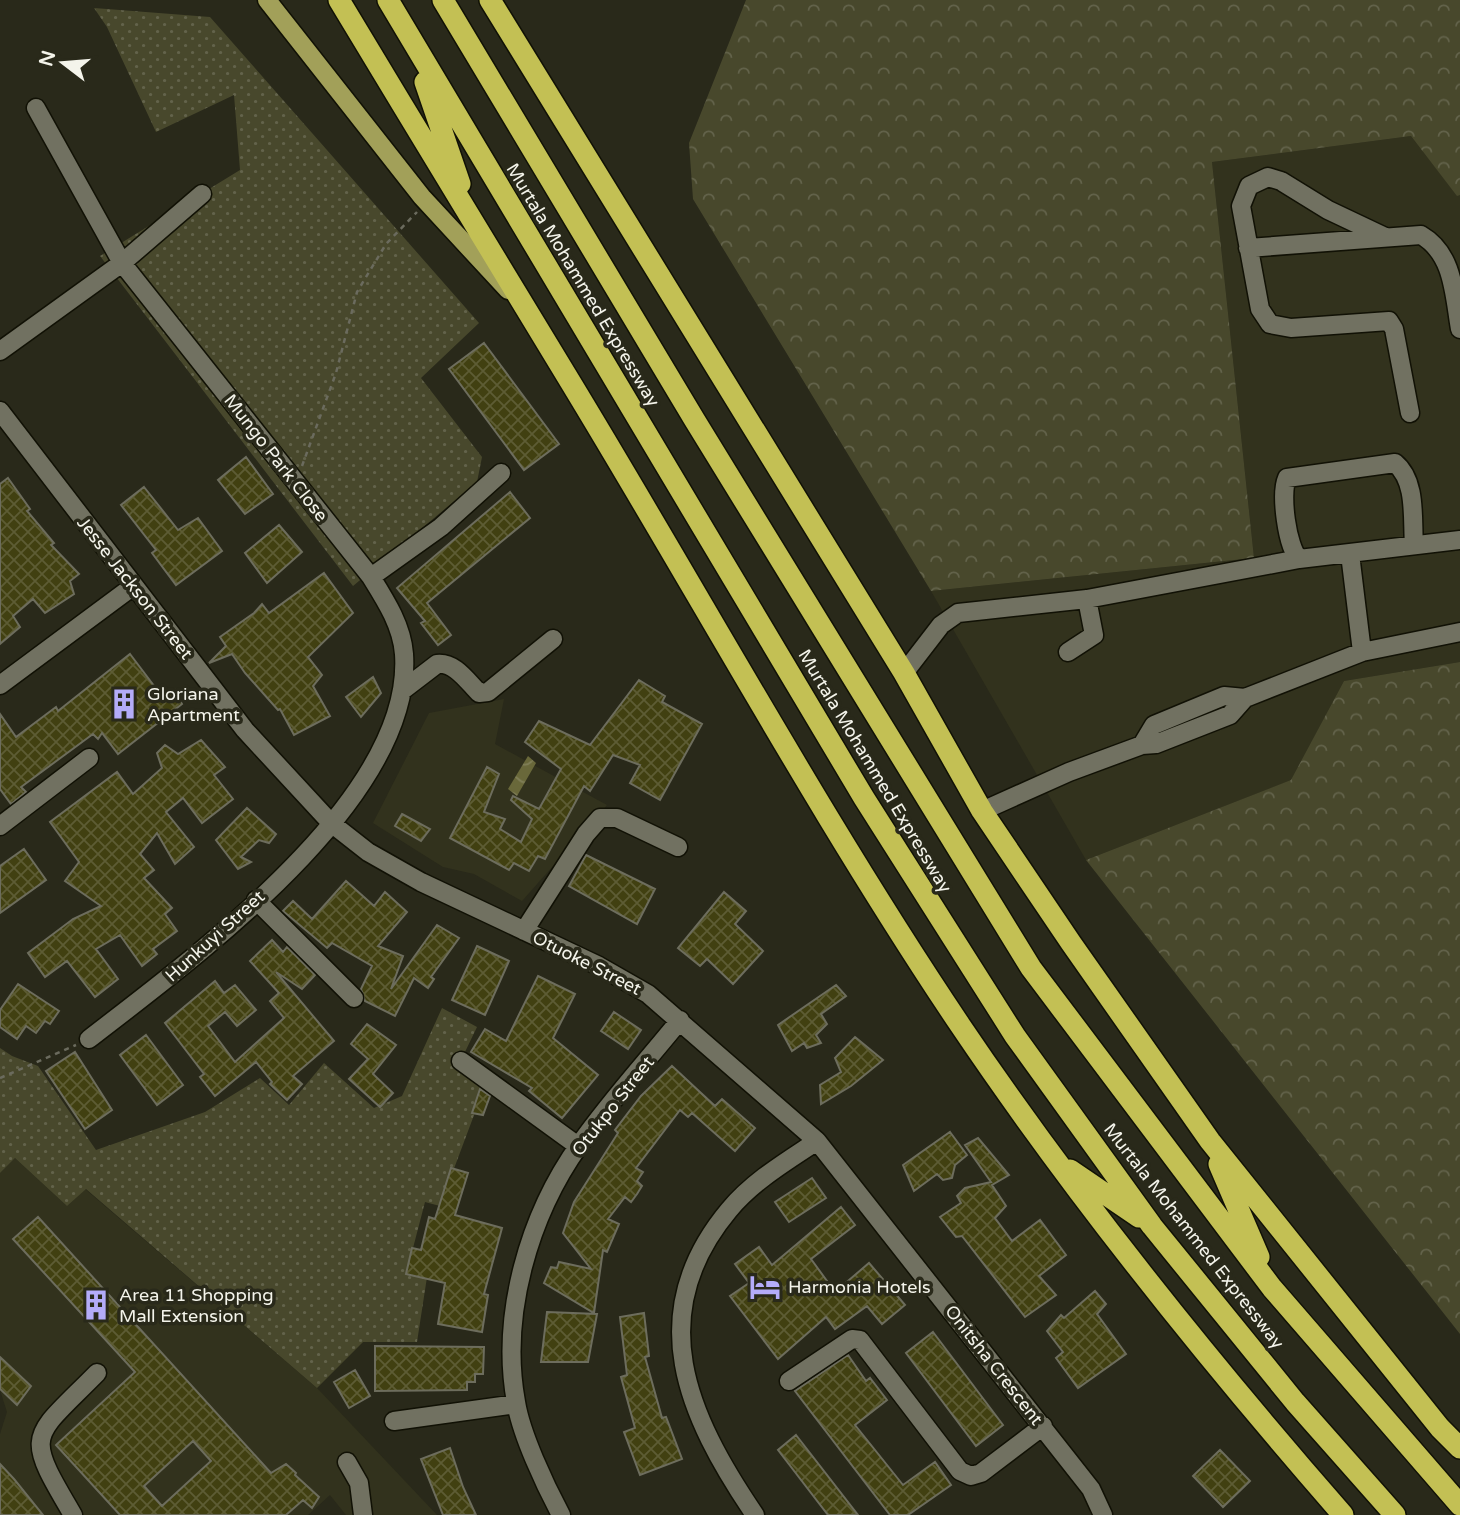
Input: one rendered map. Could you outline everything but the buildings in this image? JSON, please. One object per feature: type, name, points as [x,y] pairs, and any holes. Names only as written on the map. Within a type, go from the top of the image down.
[{"type":"highway","points":[[339,0],[864,874],[960,1025],[1055,1160],[1139,1271],[1240,1397],[1343,1515]]},
{"type":"highway","name":"Murtala Mohammed Expressway","points":[[388,0],[933,911],[1015,1036],[1152,1226],[1295,1402],[1395,1515]]},
{"type":"highway","name":"Murtala Mohammed Expressway","points":[[443,0],[694,419],[1031,968],[1272,1288],[1460,1505]]},
{"type":"highway","points":[[490,0],[904,673],[982,811],[1210,1141],[1440,1428],[1460,1448]]},
{"type":"highway","points":[[411,41],[473,223]]},
{"type":"highway","points":[[1210,1141],[1272,1288]]},
{"type":"highway","points":[[1055,1160],[1152,1226]]},
{"type":"main road","points":[[267,0],[422,197],[523,306]]},
{"type":"street","name":"Mungo Park Close","points":[[36,108],[122,262],[371,577],[398,625],[404,654],[402,690],[392,732],[369,775],[331,823]]},
{"type":"street","points":[[1384,237],[1328,210],[1281,181],[1268,177],[1249,186],[1243,196],[1241,206],[1260,309],[1270,324],[1291,328],[1384,319],[1392,323],[1410,413]]},
{"type":"street","points":[[0,351],[122,262],[202,194]]},
{"type":"street","points":[[1248,248],[1421,235],[1440,250],[1452,281],[1460,329]]},
{"type":"street","name":"Jesse Jackson Street","points":[[0,411],[132,587],[245,730],[331,823]]},
{"type":"street","points":[[1299,559],[1292,553],[1284,500],[1287,478],[1382,463],[1395,463],[1404,471],[1409,486],[1414,545]]},
{"type":"street","points":[[371,577],[441,527],[501,474]]},
{"type":"street","points":[[904,673],[942,625],[958,613],[1087,599],[1299,559],[1460,540]]},
{"type":"street","points":[[1350,554],[1362,652]]},
{"type":"street","points":[[1,681],[132,587]]},
{"type":"street","points":[[1068,652],[1094,635],[1087,599]]},
{"type":"street","points":[[982,811],[1069,772],[1142,745],[1154,725],[1224,696],[1245,698],[1362,652],[1460,632]]},
{"type":"street","points":[[402,690],[437,664],[444,663],[451,666],[479,693],[488,692],[553,639]]},
{"type":"street","points":[[0,826],[89,758]]},
{"type":"street","points":[[524,931],[586,834],[600,818],[617,818],[678,846]]},
{"type":"street","name":"Hunkuyi Street","points":[[89,1039],[188,962],[256,900],[331,823]]},
{"type":"street","name":"Otuoke Street","points":[[331,823],[368,852],[421,882],[599,966],[648,994],[817,1141]]},
{"type":"street","points":[[256,900],[354,998]]},
{"type":"street","name":"Otukpo Street","points":[[561,1515],[548,1489],[516,1404],[512,1364],[513,1320],[523,1266],[535,1226],[578,1146],[680,1020]]},
{"type":"street","points":[[461,1061],[578,1146]]},
{"type":"street","points":[[753,1514],[724,1465],[695,1405],[682,1363],[680,1320],[688,1278],[702,1247],[730,1208],[771,1172],[817,1141]]},
{"type":"street","name":"Onitsha Crescent","points":[[817,1141],[1043,1426],[1091,1489],[1103,1515]]},
{"type":"street","points":[[789,1381],[852,1339],[860,1340],[960,1471],[971,1476],[981,1473],[1043,1426]]},
{"type":"street","points":[[73,1515],[43,1465],[38,1444],[44,1426],[97,1373]]},
{"type":"street","points":[[394,1421],[516,1404]]},
{"type":"street","points":[[346,1462],[359,1483],[363,1515]]},
{"type":"path","points":[[292,480],[307,461],[336,373],[357,292],[386,244],[418,211],[422,197]]},
{"type":"path","points":[[0,1078],[89,1039]]},
{"type":"shaded area","points":[[1411,136],[1457,195],[1460,195],[1460,662],[1344,681],[1292,780],[1086,860],[931,591],[1254,558],[1212,162]]},
{"type":"shaded area","points":[[504,699],[495,744],[607,805],[522,901],[474,874],[443,867],[373,823],[429,713]]},
{"type":"shaded area","points":[[15,1158],[67,1206],[85,1189],[317,1388],[437,1515],[346,1515],[330,1495],[308,1515],[0,1515],[0,1434],[7,1412],[0,1390],[0,1173]]},
{"type":"green space","points":[[746,0],[1460,0],[1460,195],[1457,196],[1411,136],[1212,162],[1254,558],[931,591],[693,199],[689,143]]},
{"type":"green space","points":[[94,8],[210,17],[479,323],[421,378],[482,457],[477,482],[353,586],[100,256],[240,170],[234,95],[156,132],[107,27]]},
{"type":"green space","points":[[1460,662],[1460,1334],[1086,860],[1291,780],[1344,681]]},
{"type":"green space","points":[[442,1008],[477,1027],[464,1054],[486,1083],[440,1206],[425,1202],[407,1271],[427,1277],[417,1342],[363,1342],[317,1388],[86,1189],[67,1206],[15,1158],[0,1173],[0,1048],[38,1066],[96,1150],[205,1112],[260,1078],[289,1105],[324,1063],[374,1108],[402,1096]]},
{"type":"water","points":[[528,756],[536,763],[517,796],[508,789]]},
{"type":"place","name":"Gloriana Apartment","points":[[124,704]]},
{"type":"place","name":"Harmonia Hotels","points":[[765,1287]]},
{"type":"place","name":"Area 11 Shopping Mall Extension","points":[[96,1305]]}]
